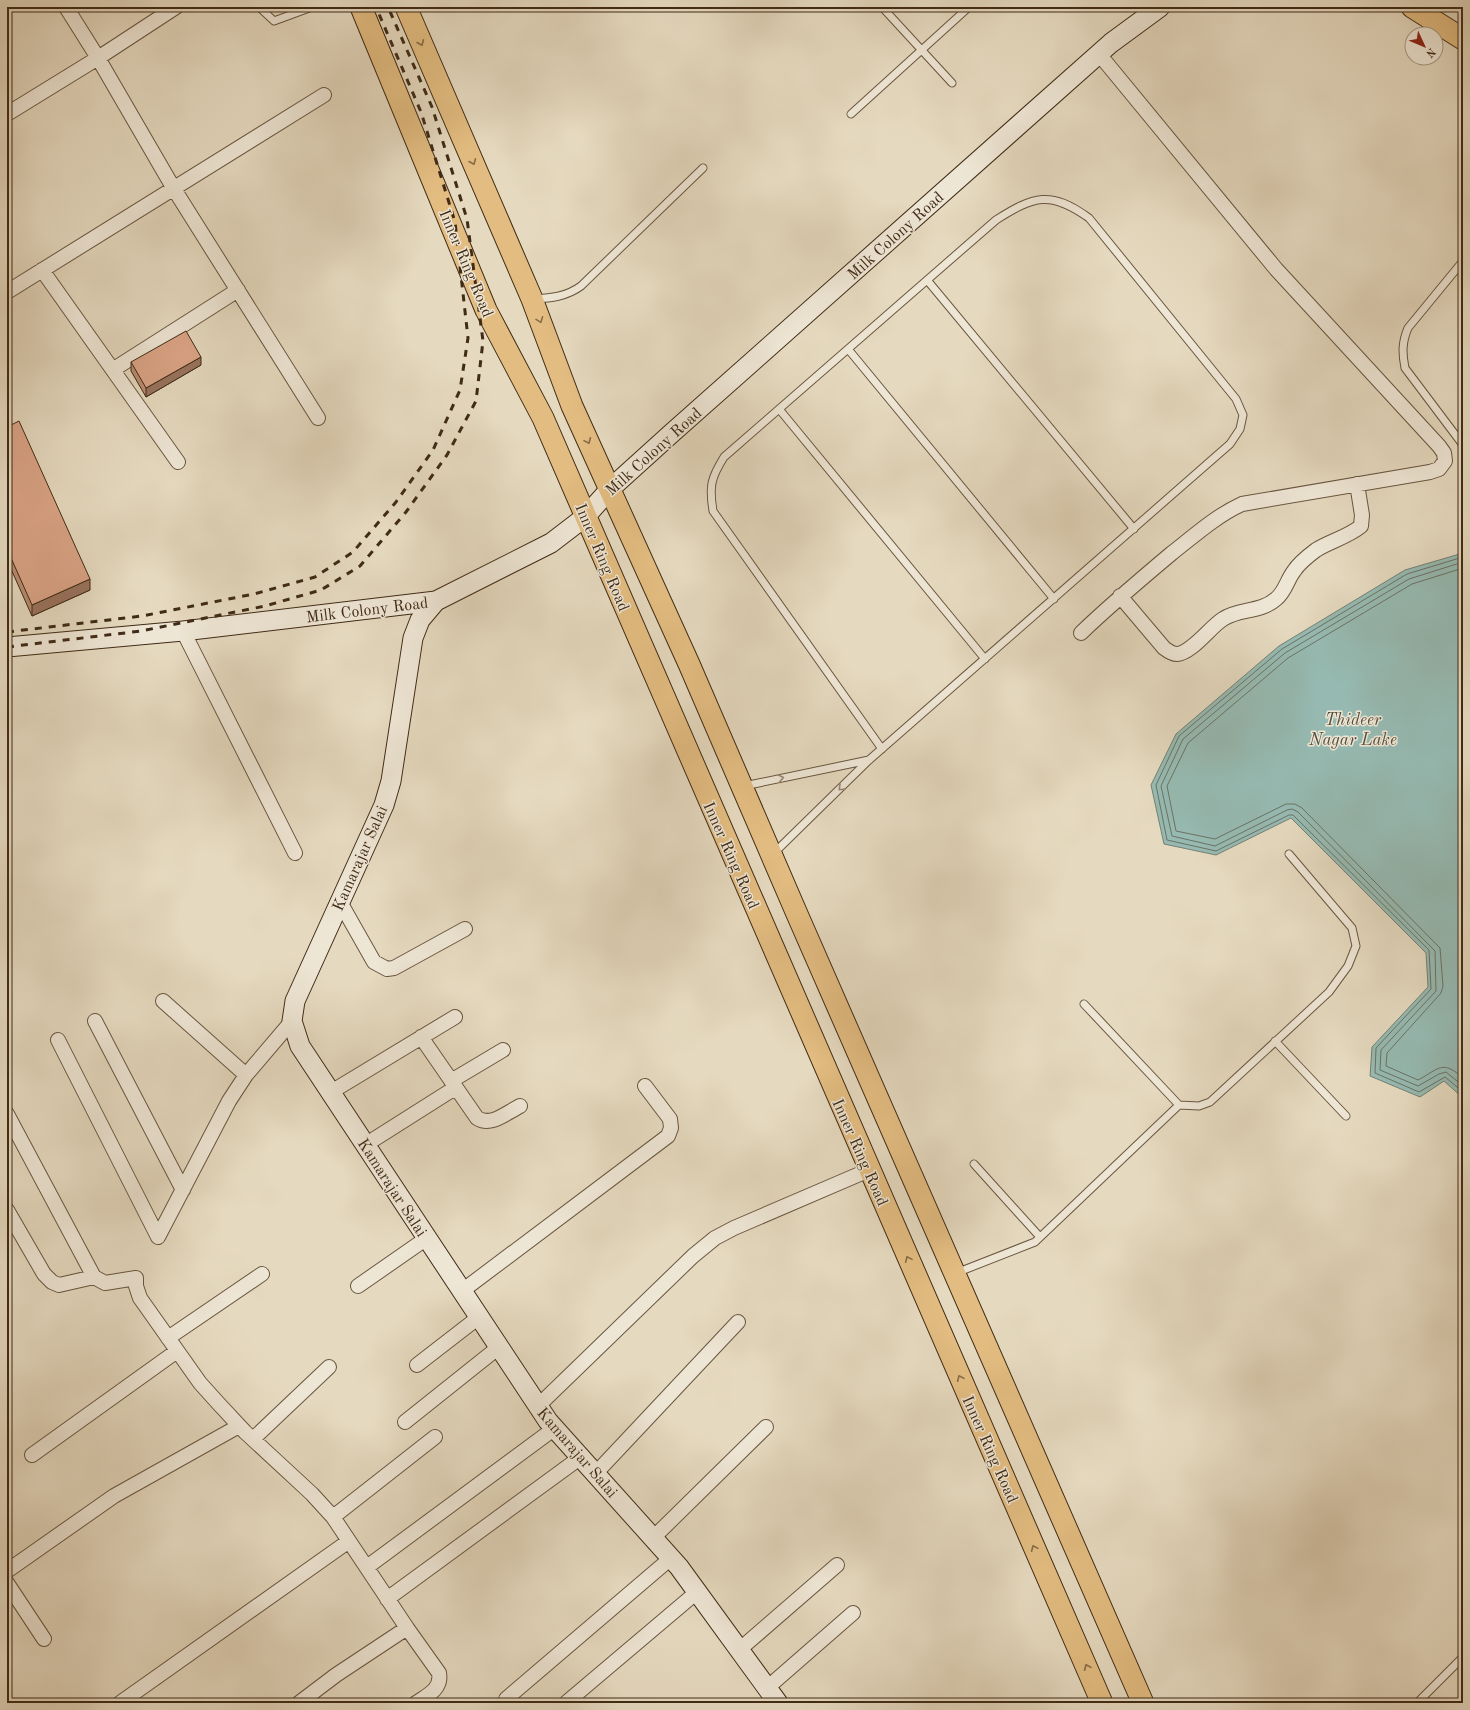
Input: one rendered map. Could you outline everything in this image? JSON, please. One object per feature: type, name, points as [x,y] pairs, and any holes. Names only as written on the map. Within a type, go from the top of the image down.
[{"type":"main road","name":"Inner Ring Road","points":[[361,7],[486,310],[543,418],[1102,1703]]},
{"type":"main road","name":"Inner Ring Road","points":[[406,7],[532,299],[572,406],[743,786],[1143,1703]]},
{"type":"main road","name":"Milk Colony Road","points":[[7,647],[183,631],[436,601],[551,543],[585,517],[610,489],[1099,54],[1160,7]]},
{"type":"main road","points":[[1412,7],[1463,39]]},
{"type":"main road","name":"Kamarajar Salai","points":[[436,601],[420,620],[413,638],[391,781],[384,805],[296,1001],[292,1021],[300,1046],[538,1406],[554,1428],[671,1558],[778,1703]]},
{"type":"street","points":[[66,7],[98,58],[174,189],[318,418]]},
{"type":"street","points":[[7,114],[98,58],[176,7]]},
{"type":"street","points":[[1081,633],[1120,596],[1208,524],[1232,508],[1242,504],[1439,469],[1445,461],[1444,453],[1439,446],[1276,269],[1099,54]]},
{"type":"street","points":[[7,292],[324,95]]},
{"type":"street","points":[[42,270],[114,369],[178,462]]},
{"type":"street","points":[[114,369],[238,290]]},
{"type":"street","points":[[1120,596],[1164,648],[1170,652],[1178,654],[1191,647],[1222,619],[1231,614],[1256,610],[1268,605],[1283,592],[1294,571],[1303,561],[1328,543],[1355,531],[1361,526],[1362,515],[1357,484]]},
{"type":"street","points":[[183,631],[295,853]]},
{"type":"street","points":[[340,902],[374,962],[387,969],[394,968],[465,930]]},
{"type":"street","points":[[163,1001],[246,1075]]},
{"type":"street","points":[[331,1092],[455,1017]]},
{"type":"street","points":[[94,1021],[183,1190]]},
{"type":"street","points":[[58,1040],[158,1237],[229,1101],[246,1075],[292,1021]]},
{"type":"street","points":[[421,1037],[471,1112],[483,1122],[490,1122],[520,1106]]},
{"type":"street","points":[[365,1145],[502,1050]]},
{"type":"street","points":[[462,1291],[668,1136],[671,1128],[670,1119],[645,1086]]},
{"type":"street","points":[[7,1114],[94,1276],[105,1283],[136,1278],[136,1286],[140,1298],[200,1383],[239,1426],[312,1494],[333,1517],[387,1599],[439,1673],[440,1680],[436,1689],[416,1703]]},
{"type":"street","points":[[538,1406],[693,1256],[716,1238],[734,1228],[869,1170]]},
{"type":"street","points":[[7,1210],[44,1274],[52,1282],[60,1285],[94,1276]]},
{"type":"street","points":[[358,1286],[427,1238]]},
{"type":"street","points":[[168,1338],[262,1274]]},
{"type":"street","points":[[417,1365],[479,1317]]},
{"type":"street","points":[[595,1474],[738,1322]]},
{"type":"street","points":[[405,1422],[499,1347]]},
{"type":"street","points":[[32,1455],[177,1351]]},
{"type":"street","points":[[253,1439],[329,1367]]},
{"type":"street","points":[[7,1570],[114,1496],[239,1426]]},
{"type":"street","points":[[653,1538],[766,1427]]},
{"type":"street","points":[[367,1567],[554,1428]]},
{"type":"street","points":[[333,1517],[435,1437]]},
{"type":"street","points":[[387,1599],[581,1457]]},
{"type":"street","points":[[120,1703],[349,1541]]},
{"type":"street","points":[[506,1699],[671,1558]]},
{"type":"street","points":[[739,1650],[837,1565]]},
{"type":"street","points":[[7,1584],[44,1639]]},
{"type":"street","points":[[567,1702],[697,1592]]},
{"type":"street","points":[[767,1688],[853,1613]]},
{"type":"street","points":[[299,1703],[336,1675],[407,1628]]},
{"type":"lane","points":[[259,7],[274,21],[312,7]]},
{"type":"lane","points":[[882,7],[952,83]]},
{"type":"lane","points":[[851,114],[969,7]]},
{"type":"lane","points":[[532,299],[559,297],[572,292],[581,286],[703,168]]},
{"type":"lane","points":[[772,855],[869,760],[882,749],[985,659],[1054,598],[1134,529],[1230,444],[1240,430],[1244,415],[1236,399],[1089,218],[1072,205],[1048,198],[1022,204],[996,220],[724,457],[714,473],[709,490],[713,510],[882,749]]},
{"type":"lane","points":[[1463,261],[1408,328],[1403,340],[1402,355],[1405,368],[1463,445]]},
{"type":"lane","points":[[927,280],[1134,529]]},
{"type":"lane","points":[[848,349],[1054,598]]},
{"type":"lane","points":[[779,409],[985,659]]},
{"type":"lane","points":[[743,786],[869,760]]},
{"type":"lane","points":[[1084,1004],[1179,1105],[1198,1106],[1210,1102],[1329,992],[1348,966],[1356,946],[1352,928],[1289,854]]},
{"type":"lane","points":[[1274,1042],[1346,1116]]},
{"type":"lane","points":[[956,1273],[1035,1242],[1179,1105]]},
{"type":"lane","points":[[974,1164],[1040,1237]]},
{"type":"lane","points":[[1417,1703],[1463,1657]]},
{"type":"water","name":"Thideer Nagar Lake","points":[[1463,553],[1463,1098],[1444,1081],[1420,1097],[1370,1076],[1372,1047],[1428,987],[1426,953],[1291,818],[1216,855],[1164,844],[1151,785],[1176,734],[1279,646],[1405,570]]},
{"type":"building","points":[[186,331],[201,357],[146,388],[131,362]]},
{"type":"building","points":[[19,421],[90,579],[32,605],[7,549],[7,427]]},
{"type":"railway","points":[[7,632],[142,616],[254,594],[315,577],[353,552],[396,502],[433,450],[460,390],[468,338],[455,222],[421,112],[376,7]]},
{"type":"railway","points":[[7,647],[141,631],[265,606],[321,590],[360,566],[406,512],[447,455],[476,401],[483,341],[467,219],[432,107],[388,7]]}]
